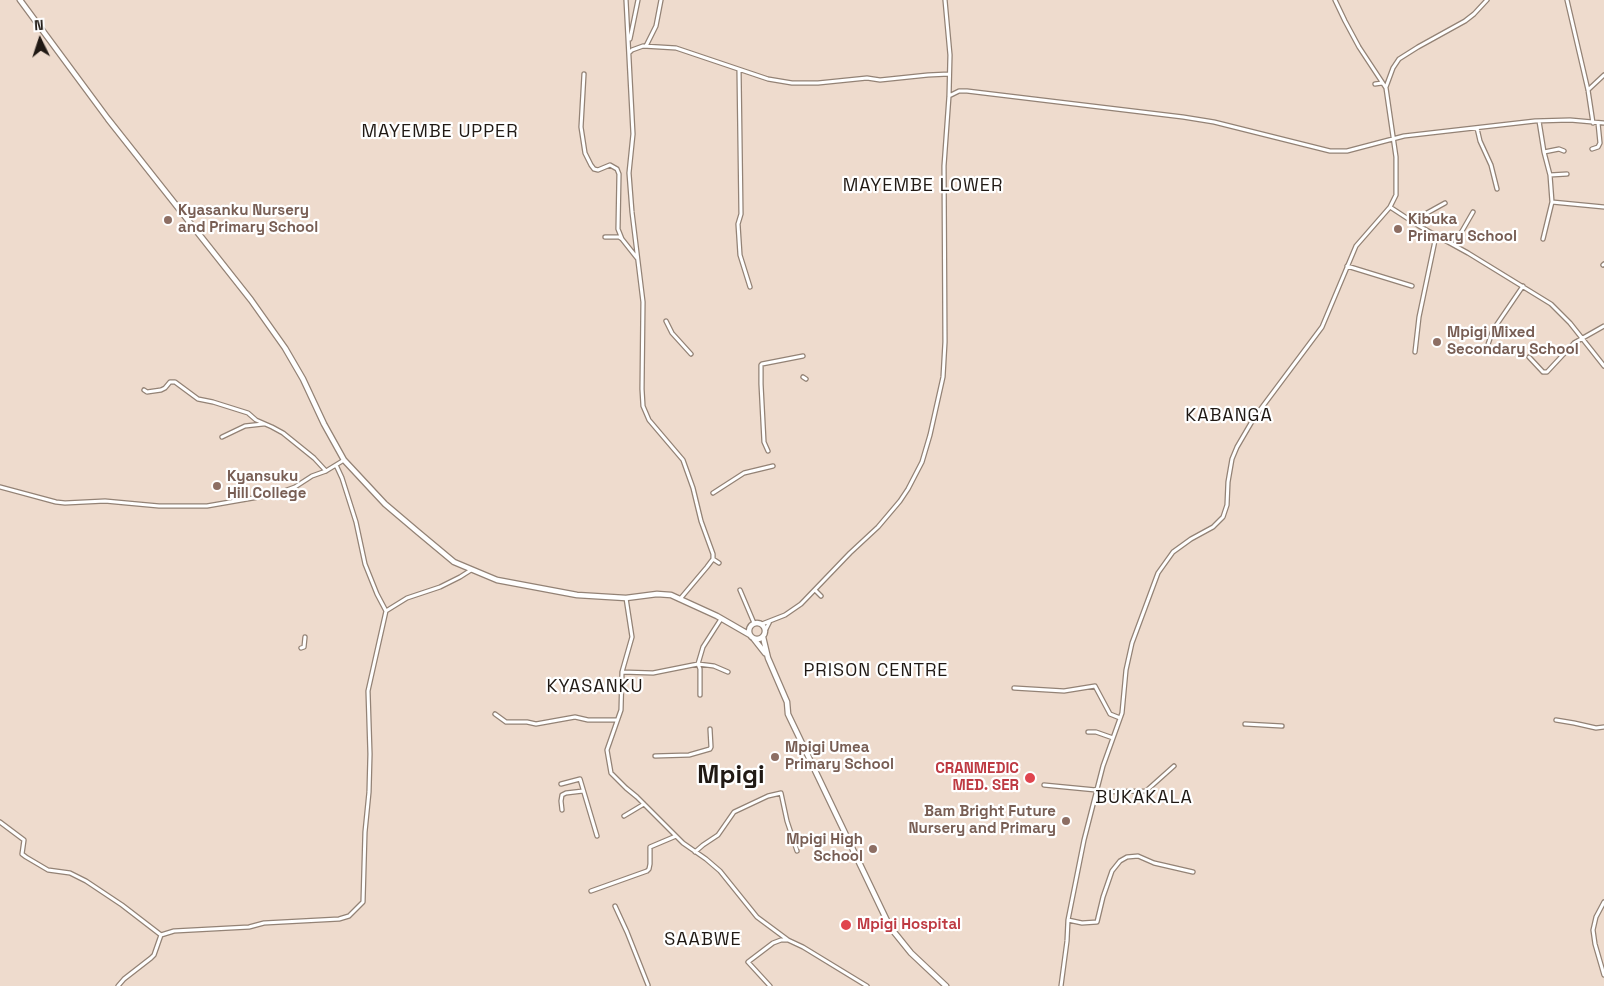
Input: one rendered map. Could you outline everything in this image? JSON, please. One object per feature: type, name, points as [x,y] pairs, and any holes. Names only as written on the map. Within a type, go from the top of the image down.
[{"type":"main road","points":[[20,0],[108,119],[251,300],[274,332],[303,379],[324,424],[344,460],[380,498],[423,537],[454,562],[497,580],[577,595],[626,598],[657,594],[671,596],[722,618],[751,636],[758,639],[762,638]]},
{"type":"main road","points":[[738,627],[762,624],[766,629],[762,638],[768,658],[787,702],[788,714],[890,928],[911,953],[946,986]]},
{"type":"main road","points":[[752,625],[751,636],[768,658]]},
{"type":"street","points":[[629,42],[638,0]]},
{"type":"street","points":[[646,46],[656,26],[661,0]]},
{"type":"street","points":[[762,624],[785,615],[801,604],[878,527],[908,489],[922,462],[930,435],[941,389],[944,364],[944,166],[949,96],[949,38],[945,0]]},
{"type":"street","points":[[1335,0],[1345,21],[1386,88]]},
{"type":"street","points":[[1061,986],[1068,941],[1068,920],[1096,790],[1122,713],[1126,670],[1132,643],[1158,572],[1173,552],[1213,527],[1223,517],[1227,505],[1231,466],[1237,447],[1254,418],[1322,328],[1356,246],[1390,207],[1396,195],[1396,156],[1386,88],[1393,68],[1399,59],[1465,21],[1487,0]]},
{"type":"street","points":[[1566,0],[1600,143],[1598,147],[1592,149]]},
{"type":"street","points":[[625,1],[629,42],[633,134],[629,174],[643,302],[643,406],[648,420],[683,460],[693,488],[701,521],[712,549],[712,560],[680,599]]},
{"type":"street","points":[[629,53],[639,46],[676,48],[768,79],[802,84],[867,78],[880,80],[928,74],[949,74]]},
{"type":"street","points":[[739,70],[741,214],[738,224],[740,255],[750,287]]},
{"type":"street","points":[[584,74],[581,127],[585,153],[594,169],[598,170],[610,165],[617,169],[619,174],[618,229],[622,239],[638,259]]},
{"type":"street","points":[[1588,90],[1604,75]]},
{"type":"street","points":[[1375,84],[1382,83]]},
{"type":"street","points":[[949,96],[959,91],[967,91],[1183,117],[1214,122],[1330,152],[1347,151],[1404,136],[1539,120],[1604,123]]},
{"type":"street","points":[[1539,120],[1550,175],[1552,202],[1543,239]]},
{"type":"street","points":[[1476,128],[1491,165],[1497,189]]},
{"type":"street","points":[[1544,152],[1559,149],[1564,151]]},
{"type":"street","points":[[1550,175],[1567,174]]},
{"type":"street","points":[[1552,202],[1604,207]]},
{"type":"street","points":[[1414,223],[1445,203]]},
{"type":"street","points":[[1390,207],[1551,304],[1604,366]]},
{"type":"street","points":[[1454,245],[1473,212]]},
{"type":"street","points":[[1416,352],[1418,317],[1436,236]]},
{"type":"street","points":[[605,238],[619,237],[622,239]]},
{"type":"street","points":[[1347,266],[1412,286]]},
{"type":"street","points":[[1485,353],[1493,330],[1523,286]]},
{"type":"street","points":[[666,321],[672,333],[690,354]]},
{"type":"street","points":[[1529,357],[1543,372],[1547,372],[1574,343],[1604,326]]},
{"type":"street","points":[[768,451],[764,436],[761,365],[803,356]]},
{"type":"street","points":[[144,390],[147,392],[160,390],[165,388],[170,382],[175,382],[198,398],[248,413],[264,424]]},
{"type":"street","points":[[222,437],[245,426],[264,424],[272,426],[314,458],[326,471]]},
{"type":"street","points":[[0,487],[65,503],[105,501],[159,506],[207,506],[276,494],[326,471],[344,460]]},
{"type":"street","points":[[118,986],[151,958],[161,935],[174,931],[339,919],[350,916],[363,902],[370,754],[368,691],[386,611],[365,564],[356,522],[336,465]]},
{"type":"street","points":[[714,493],[744,473],[772,466]]},
{"type":"street","points":[[712,560],[719,563]]},
{"type":"street","points":[[386,611],[407,598],[440,586],[471,570]]},
{"type":"street","points":[[740,590],[752,625]]},
{"type":"street","points":[[815,590],[822,596]]},
{"type":"street","points":[[626,598],[632,637],[622,672],[622,706],[607,750],[611,773],[686,846],[720,871],[757,917],[788,940],[803,946],[867,986]]},
{"type":"street","points":[[700,695],[700,668],[698,664],[703,647],[722,618]]},
{"type":"street","points":[[766,629],[770,621]]},
{"type":"street","points":[[301,648],[304,647],[305,637]]},
{"type":"street","points":[[622,672],[653,672],[698,664],[714,666],[728,672]]},
{"type":"street","points":[[1014,688],[1064,691],[1094,686],[1110,714],[1120,718]]},
{"type":"street","points":[[494,714],[506,722],[536,724],[575,717],[588,720],[617,720]]},
{"type":"street","points":[[1556,720],[1596,728],[1604,727]]},
{"type":"street","points":[[1245,724],[1282,726]]},
{"type":"street","points":[[655,756],[689,754],[710,749],[712,747],[710,729]]},
{"type":"street","points":[[1088,732],[1096,732],[1113,738]]},
{"type":"street","points":[[1044,786],[1096,790],[1099,792],[1146,791],[1174,766]]},
{"type":"street","points":[[561,784],[580,779],[597,836]]},
{"type":"street","points":[[562,810],[562,795],[583,791]]},
{"type":"street","points":[[695,852],[718,835],[734,812],[781,792],[787,821],[797,851]]},
{"type":"street","points":[[624,816],[644,804]]},
{"type":"street","points":[[0,822],[24,840],[22,854],[26,857],[48,870],[70,873],[86,881],[122,905],[161,935]]},
{"type":"street","points":[[591,891],[646,871],[649,869],[650,864],[650,848],[676,836]]},
{"type":"street","points":[[1068,920],[1082,923],[1097,922],[1103,896],[1112,871],[1126,857],[1138,856],[1154,864],[1193,872]]},
{"type":"street","points":[[1604,902],[1598,913],[1593,930],[1594,944],[1604,975]]},
{"type":"street","points":[[615,906],[628,932],[648,985]]},
{"type":"street","points":[[770,986],[748,962],[773,943],[788,940]]},
{"type":"place","name":"Kyasanku Nursery and Primary School","points":[[168,220]]},
{"type":"place","name":"Kibuka Primary School","points":[[1398,229]]},
{"type":"place","name":"Mpigi Mixed Secondary School","points":[[1437,342]]},
{"type":"place","name":"Kyansuku Hill College","points":[[217,486]]},
{"type":"place","name":"Mpigi Umea Primary School","points":[[775,757]]},
{"type":"place","name":"CRANMEDIC MED. SER","points":[[1030,778]]},
{"type":"place","name":"Bam Bright Future Nursery and Primary","points":[[1066,821]]},
{"type":"place","name":"Mpigi High School","points":[[873,849]]},
{"type":"place","name":"Mpigi Hospital","points":[[846,925]]},
{"type":"district","name":"MAYEMBE UPPER","points":[[440,132]]},
{"type":"district","name":"MAYEMBE LOWER","points":[[923,186]]},
{"type":"district","name":"KABANGA","points":[[1229,416]]},
{"type":"district","name":"PRISON CENTRE","points":[[876,671]]},
{"type":"district","name":"KYASANKU","points":[[595,687]]},
{"type":"district","name":"Mpigi","points":[[731,776]]},
{"type":"district","name":"BUKAKALA","points":[[1144,798]]},
{"type":"district","name":"SAABWE","points":[[703,940]]}]
